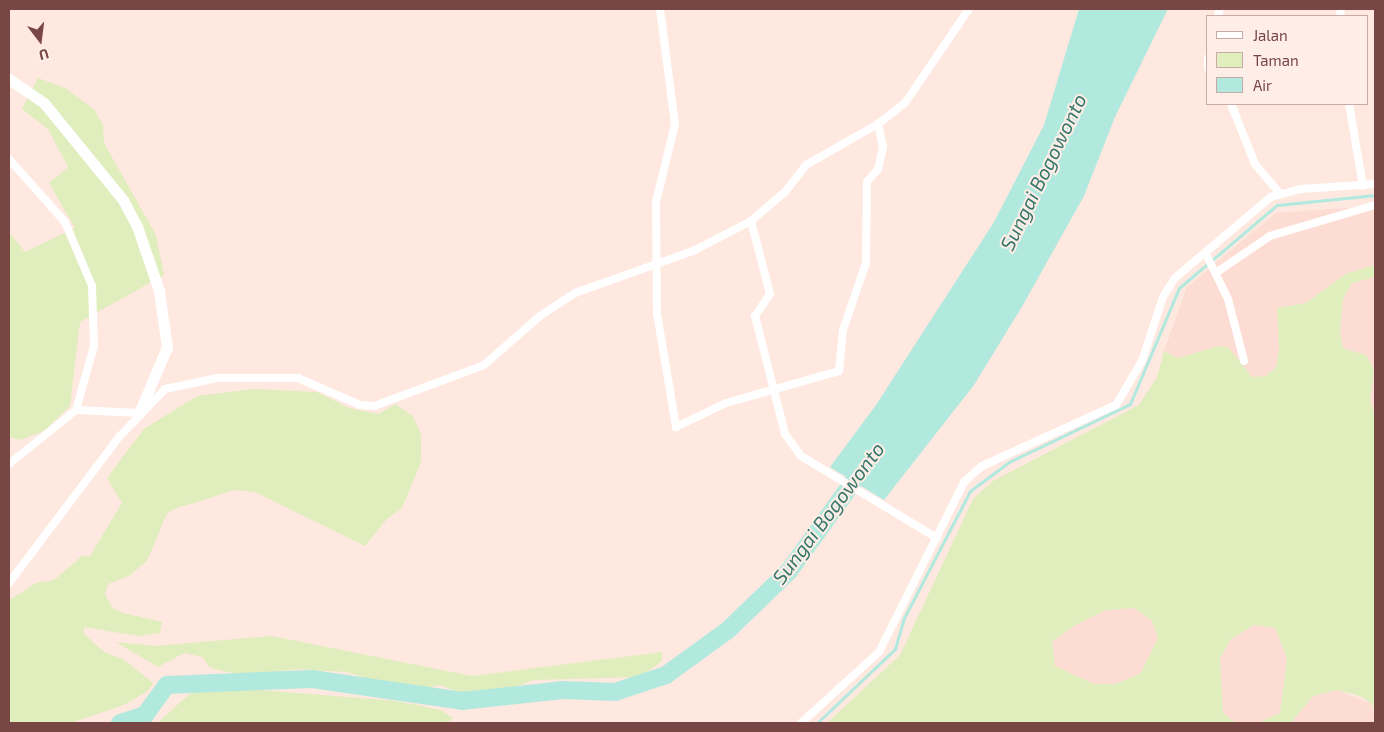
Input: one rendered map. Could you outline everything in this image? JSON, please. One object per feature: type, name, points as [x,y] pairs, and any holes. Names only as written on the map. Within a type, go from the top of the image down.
[{"type":"street","points":[[660,9],[675,124],[656,202],[656,264],[660,348],[676,427],[726,403],[836,373],[841,367],[843,330],[866,263],[867,185],[878,169],[883,146],[878,124]]},
{"type":"street","points":[[76,410],[134,413],[165,389],[217,378],[298,378],[360,405],[374,406],[471,372],[576,293],[713,243],[751,221],[786,192],[806,165],[878,124],[905,103],[969,9]]},
{"type":"street","points":[[9,79],[44,103],[123,200],[138,226],[159,291],[167,342],[161,369],[134,413],[9,582]]},
{"type":"street","points":[[1231,105],[1255,164],[1280,194]]},
{"type":"street","points":[[1349,105],[1363,186]]},
{"type":"street","points":[[9,159],[65,222],[92,286],[94,346],[76,410],[9,464]]},
{"type":"street","points":[[801,723],[879,652],[959,490],[982,466],[1116,405],[1142,361],[1168,289],[1206,254],[1280,194],[1375,184]]},
{"type":"street","points":[[1216,269],[1270,236],[1375,205]]},
{"type":"street","points":[[751,221],[770,294],[754,314],[785,434],[801,456],[936,538]]},
{"type":"street","points":[[1206,254],[1216,269],[1244,361]]},
{"type":"shaded area","points":[[1375,206],[1375,265],[1345,274],[1306,303],[1278,308],[1279,349],[1276,367],[1266,376],[1252,378],[1238,358],[1218,346],[1178,358],[1164,351],[1187,287],[1276,213]]},
{"type":"shaded area","points":[[1375,277],[1375,415],[1370,400],[1374,369],[1366,355],[1343,348],[1340,329],[1343,299],[1352,283]]},
{"type":"shaded area","points":[[1134,608],[1152,621],[1158,638],[1140,674],[1115,684],[1094,684],[1055,666],[1052,642],[1074,626],[1106,610]]},
{"type":"shaded area","points":[[1254,625],[1275,628],[1287,658],[1280,713],[1258,723],[1236,723],[1223,713],[1220,659],[1230,640]]},
{"type":"shaded area","points":[[1337,690],[1372,704],[1375,723],[1291,723],[1313,696]]},
{"type":"green space","points":[[38,78],[65,88],[94,109],[103,125],[104,143],[156,235],[164,275],[80,322],[70,406],[44,431],[20,440],[9,437],[9,232],[25,252],[75,228],[49,183],[68,167],[48,129],[22,109]]},
{"type":"green space","points":[[1375,265],[1375,277],[1352,283],[1343,299],[1340,329],[1343,348],[1366,355],[1374,370],[1370,400],[1375,415],[1375,713],[1372,704],[1360,696],[1337,690],[1313,696],[1291,723],[1258,723],[1280,713],[1287,658],[1275,628],[1254,625],[1230,640],[1220,659],[1223,713],[1236,723],[827,723],[900,655],[973,499],[993,481],[1139,405],[1157,377],[1164,351],[1178,358],[1218,346],[1228,347],[1252,377],[1266,376],[1276,367],[1279,350],[1277,308],[1306,303],[1345,274]],"holes":[[[1134,608],[1152,621],[1158,638],[1140,674],[1115,684],[1094,684],[1055,666],[1052,642],[1074,626],[1106,610]]]},
{"type":"green space","points":[[253,389],[317,392],[349,408],[379,414],[395,404],[413,416],[421,434],[421,462],[402,508],[387,519],[365,546],[255,492],[235,490],[174,509],[166,515],[147,561],[129,576],[108,584],[105,595],[113,608],[123,613],[162,622],[160,633],[138,636],[84,627],[84,634],[104,652],[123,659],[153,683],[148,691],[126,704],[71,723],[9,723],[9,600],[36,583],[54,580],[82,556],[90,556],[122,503],[107,478],[144,429],[197,396]]},
{"type":"green space","points":[[272,636],[472,676],[663,652],[662,661],[640,677],[534,680],[504,691],[465,695],[440,685],[418,690],[383,684],[347,672],[297,669],[247,676],[210,668],[203,657],[184,653],[158,667],[116,642],[155,646]]},
{"type":"green space","points":[[224,687],[396,701],[441,710],[453,718],[447,723],[157,723],[192,692]]},
{"type":"water","points":[[1079,9],[1168,9],[1115,117],[1084,196],[1023,305],[974,385],[884,500],[830,467],[876,405],[994,222],[1044,125]]},
{"type":"waterway","points":[[817,723],[895,649],[904,618],[970,491],[1009,462],[1130,404],[1179,288],[1277,205],[1375,195]]},
{"type":"waterway","name":"Sungai Bogowonto","points":[[120,723],[145,715],[167,685],[312,679],[462,701],[563,690],[615,692],[666,675],[728,630],[789,571],[867,463]]}]
